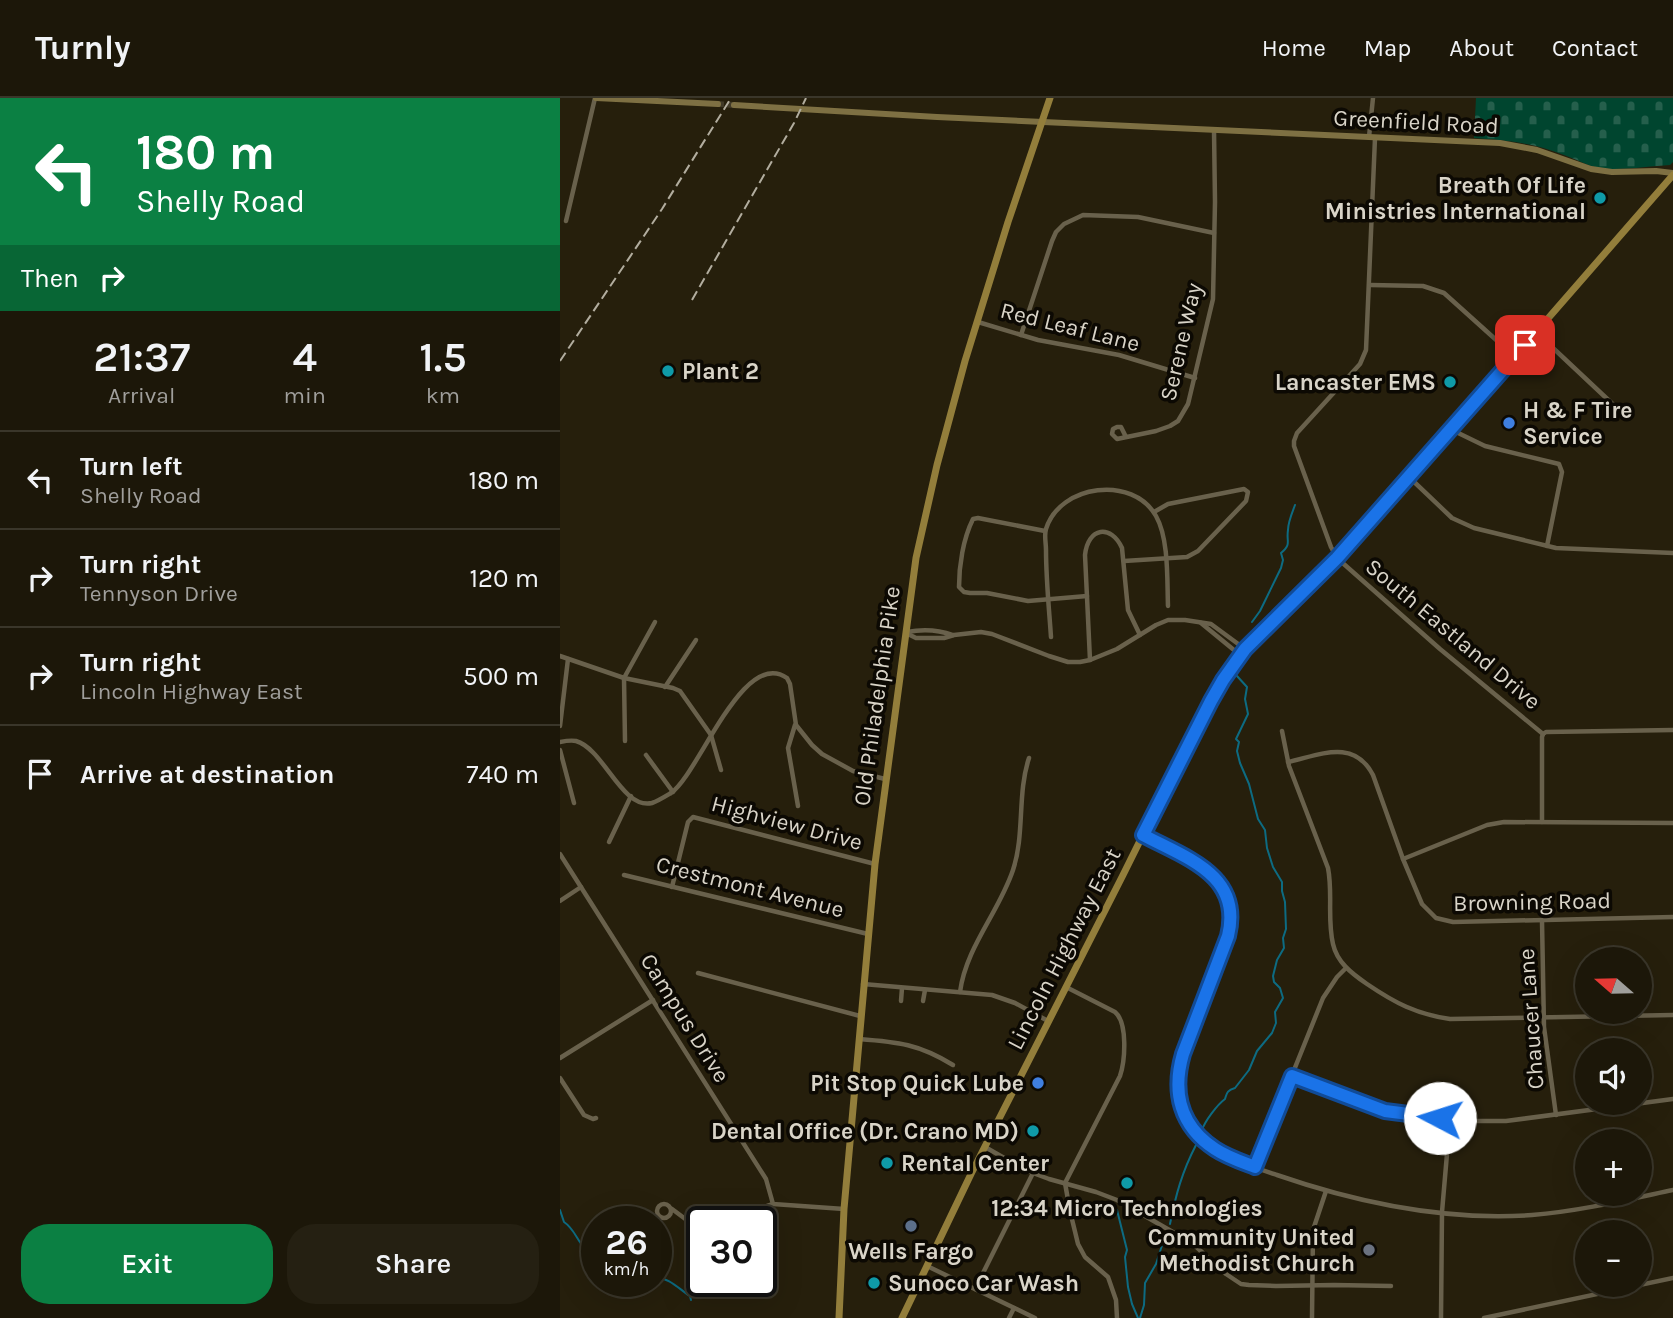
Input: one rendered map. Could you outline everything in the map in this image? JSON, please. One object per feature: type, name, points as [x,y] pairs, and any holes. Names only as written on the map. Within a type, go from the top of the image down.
[{"type":"main road","points":[[595,98],[718,104]]},
{"type":"main road","name":"Old Philadelphia Pike","points":[[839,1318],[844,1209],[863,984],[875,864],[910,591],[921,534],[956,393],[1008,222],[1050,98]]},
{"type":"main road","name":"Greenfield Road","points":[[734,105],[1500,143],[1520,145],[1591,169],[1612,172],[1656,170],[1673,174]]},
{"type":"main road","name":"Lincoln Highway East","points":[[902,1318],[985,1146],[1223,680],[1243,652],[1337,558],[1409,478],[1673,174]]},
{"type":"street","points":[[566,221],[595,98]]},
{"type":"street","points":[[1337,558],[1318,514],[1294,441],[1297,433],[1360,364],[1366,350],[1373,98]]},
{"type":"street","name":"Serene Way","points":[[1126,437],[1170,426],[1178,421],[1188,404],[1213,299],[1214,130]]},
{"type":"street","points":[[1021,335],[1052,241],[1056,232],[1072,219],[1083,215],[1138,217],[1214,233]]},
{"type":"street","points":[[1369,285],[1423,286],[1444,293],[1515,357]]},
{"type":"street","name":"Red Leaf Lane","points":[[977,321],[1051,343],[1103,351],[1195,378]]},
{"type":"street","points":[[1536,332],[1619,410]]},
{"type":"street","points":[[1451,429],[1485,446],[1559,464],[1562,472],[1547,546]]},
{"type":"street","points":[[1409,478],[1452,518],[1467,526],[1568,549],[1673,553]]},
{"type":"street","points":[[1124,561],[1187,557],[1198,551],[1246,501],[1248,492],[1244,489],[1168,504],[1154,512]]},
{"type":"street","points":[[1051,637],[1045,531],[1062,504],[1085,492],[1124,492],[1143,502],[1154,512],[1160,524],[1168,607]]},
{"type":"street","points":[[1045,531],[973,519],[964,549],[959,587],[964,592],[987,593],[1028,601],[1087,596]]},
{"type":"street","points":[[1090,660],[1085,555],[1089,538],[1095,533],[1110,534],[1119,540],[1124,561],[1128,610],[1140,635]]},
{"type":"street","name":"South Eastland Drive","points":[[1337,558],[1440,649],[1543,734],[1673,730]]},
{"type":"street","points":[[905,632],[916,638],[944,638],[981,632],[992,634],[1068,662],[1090,660],[1117,649],[1168,620],[1185,620],[1200,622],[1243,652]]},
{"type":"street","points":[[625,741],[624,678],[655,622]]},
{"type":"street","points":[[665,687],[695,640]]},
{"type":"street","points":[[560,656],[624,678],[673,688],[684,696],[711,735],[721,770]]},
{"type":"street","points":[[560,726],[568,659]]},
{"type":"street","points":[[560,742],[574,741],[585,746],[633,799],[653,803],[673,792],[690,773],[711,735],[748,685],[755,679],[781,674],[788,678],[790,684],[796,724],[788,748],[798,806]]},
{"type":"street","points":[[796,724],[817,750],[843,766],[886,779]]},
{"type":"street","points":[[1282,731],[1288,762],[1328,868],[1333,945],[1346,968],[1387,998],[1421,1013],[1459,1019],[1673,1015]]},
{"type":"street","points":[[1542,822],[1543,734]]},
{"type":"street","points":[[560,750],[574,803]]},
{"type":"street","name":"Browning Road","points":[[1288,762],[1337,751],[1349,753],[1365,764],[1373,775],[1422,904],[1436,918],[1453,922],[1673,917]]},
{"type":"street","points":[[646,755],[673,792]]},
{"type":"street","points":[[960,992],[966,968],[1014,868],[1029,758]]},
{"type":"street","points":[[609,842],[631,796]]},
{"type":"street","name":"Highview Drive","points":[[672,887],[688,822],[696,817],[875,864]]},
{"type":"street","points":[[1403,859],[1487,825],[1504,822],[1673,823]]},
{"type":"street","points":[[1143,835],[1215,876],[1228,900],[1231,916],[1228,936],[1178,1072],[1178,1089],[1185,1116],[1199,1136],[1223,1153],[1326,1191],[1396,1207],[1476,1215],[1584,1209],[1673,1190]]},
{"type":"street","name":"Campus Drive","points":[[560,854],[766,1179],[773,1203]]},
{"type":"street","name":"Crestmont Avenue","points":[[624,875],[868,934]]},
{"type":"street","points":[[560,901],[581,887]]},
{"type":"street","name":"Chaucer Lane","points":[[1542,921],[1543,1017],[1556,1115]]},
{"type":"street","points":[[1255,1167],[1323,998],[1346,968]]},
{"type":"street","points":[[698,973],[860,1016]]},
{"type":"street","points":[[863,984],[980,993],[1026,1008],[1048,1021]]},
{"type":"street","points":[[1066,987],[1119,1015],[1123,1027],[1124,1062],[1120,1076],[1065,1183],[1078,1244],[1085,1257],[1108,1277],[1116,1300],[1117,1318]]},
{"type":"street","points":[[901,1001],[902,988]]},
{"type":"street","points":[[923,1001],[925,990]]},
{"type":"street","points":[[560,1058],[653,1000]]},
{"type":"street","points":[[858,1039],[904,1043],[953,1065]]},
{"type":"street","points":[[1292,1076],[1385,1111],[1450,1119],[1494,1121],[1673,1099]]},
{"type":"street","points":[[560,1078],[584,1115],[596,1118]]},
{"type":"street","points":[[1441,1318],[1441,1212],[1450,1119]]},
{"type":"street","points":[[985,1146],[1033,1173],[1108,1196],[1133,1208],[1192,1243],[1239,1283],[1254,1286],[1391,1286]]},
{"type":"street","points":[[975,1289],[1033,1173]]},
{"type":"street","points":[[1312,1318],[1313,1230],[1326,1191]]},
{"type":"street","points":[[764,1206],[773,1203],[844,1209]]},
{"type":"street","points":[[672,1209],[686,1219]]},
{"type":"street","points":[[926,1266],[1034,1318]]},
{"type":"street","points":[[1484,1318],[1673,1278]]},
{"type":"street","points":[[1009,1318],[1014,1308]]},
{"type":"green space","points":[[1476,98],[1673,98],[1673,162],[1670,165],[1635,168],[1600,168],[1530,145],[1474,138]]},
{"type":"waterway","points":[[1252,622],[1281,568],[1281,553],[1288,545],[1289,524],[1295,505]]},
{"type":"waterway","points":[[1202,1130],[1228,1092],[1235,1088],[1249,1070],[1257,1051],[1272,1033],[1276,1023],[1275,1012],[1283,998],[1273,976],[1277,960],[1284,948],[1285,902],[1282,882],[1273,867],[1265,830],[1258,819],[1237,751],[1239,742],[1236,739],[1248,714],[1245,699],[1247,687],[1237,676]]},
{"type":"waterway","points":[[1170,1224],[1180,1183],[1196,1145]]},
{"type":"waterway","points":[[1111,1202],[1117,1210],[1127,1250],[1125,1257],[1128,1287],[1138,1318]]},
{"type":"waterway","points":[[560,1210],[564,1222],[581,1244]]},
{"type":"waterway","points":[[1140,1318],[1144,1305],[1145,1283],[1156,1264],[1165,1236]]},
{"type":"waterway","points":[[672,1283],[690,1296],[691,1300]]},
{"type":"tunnel","points":[[718,104],[734,105]]},
{"type":"railway","points":[[560,361],[662,209],[731,98]]},
{"type":"railway","points":[[692,300],[806,98]]},
{"type":"place","name":"Breath Of Life Ministries International","points":[[1600,198]]},
{"type":"place","name":"Plant 2","points":[[668,371]]},
{"type":"place","name":"Lancaster EMS","points":[[1450,382]]},
{"type":"place","name":"H & F Tire Service","points":[[1509,423]]},
{"type":"place","name":"Pit Stop Quick Lube","points":[[1038,1083]]},
{"type":"place","name":"Dental Office (Dr. Crano MD)","points":[[1033,1131]]},
{"type":"place","name":"Rental Center","points":[[887,1163]]},
{"type":"place","name":"12:34 Micro Technologies","points":[[1127,1183]]},
{"type":"place","name":"Wells Fargo","points":[[911,1226]]},
{"type":"place","name":"Community United Methodist Church","points":[[1369,1250]]},
{"type":"place","name":"Sunoco Car Wash","points":[[874,1283]]},
{"type":"route","points":[[1440,1118],[1385,1111],[1292,1076],[1255,1167],[1215,1149],[1199,1136],[1185,1116],[1180,1102],[1178,1072],[1228,936],[1230,907],[1222,885],[1215,876],[1202,866],[1143,835],[1195,730],[1223,680],[1245,649],[1337,558],[1525,345]]}]
